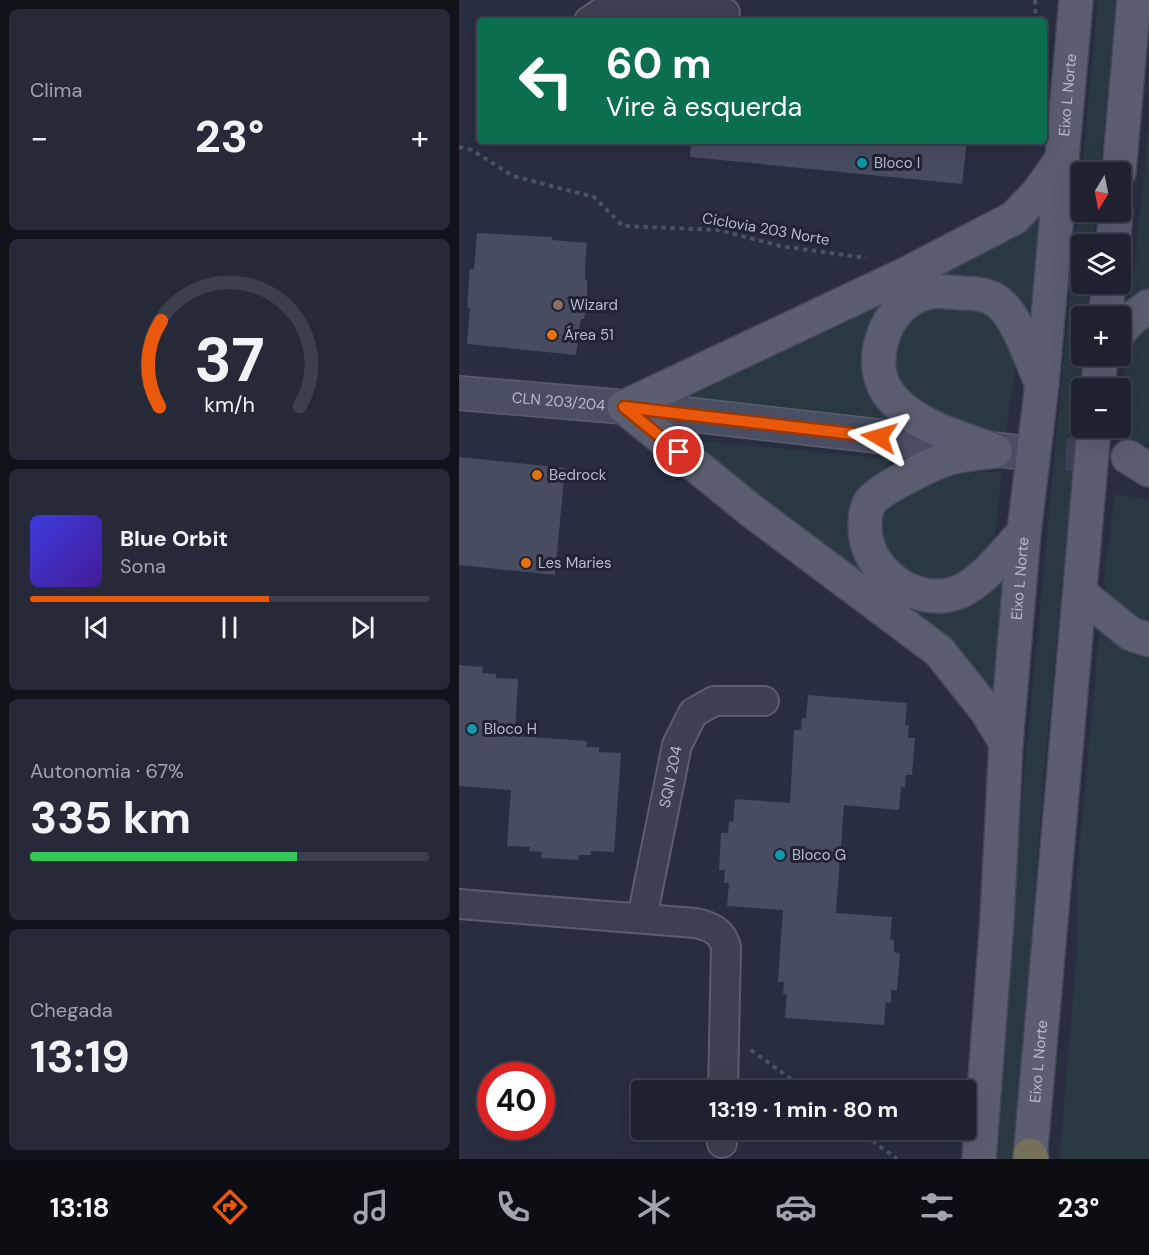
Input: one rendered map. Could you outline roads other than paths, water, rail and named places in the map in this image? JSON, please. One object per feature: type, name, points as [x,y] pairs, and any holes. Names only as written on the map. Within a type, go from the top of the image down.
[{"type":"main road","name":"Eixo L Norte","points":[[979,1159],[996,932],[1006,743],[1024,532],[1042,384],[1076,0]]},
{"type":"main road","points":[[1120,162],[1134,0]]},
{"type":"main road","points":[[1006,743],[986,710],[939,651],[753,512],[624,407],[906,274],[1014,218],[1037,194],[1062,159]]},
{"type":"main road","points":[[1006,452],[917,420],[889,396],[881,375],[879,352],[887,326],[894,313],[905,303],[935,291],[970,293],[998,302],[1015,322],[1042,384]]},
{"type":"main road","points":[[1131,321],[1149,306]]},
{"type":"main road","points":[[1006,452],[952,457],[900,480],[876,496],[869,504],[865,514],[868,547],[880,566],[897,584],[925,595],[945,596],[961,591],[983,576],[1024,532]]},
{"type":"main road","name":"Eixo L Norte","points":[[1031,1158],[1080,594],[1130,454]]},
{"type":"main road","points":[[1080,594],[1131,634],[1149,640]]},
{"type":"street","points":[[594,18],[601,13],[726,11]]},
{"type":"street","name":"CLN 203/204","points":[[459,393],[624,407],[1006,452]]},
{"type":"street","name":"SQN 204","points":[[642,918],[677,745],[693,713],[714,701],[764,701]]},
{"type":"street","points":[[459,904],[706,925],[722,937],[726,947],[723,1080]]},
{"type":"tunnel","points":[[1017,452],[1109,456]]},
{"type":"place","name":"Bloco I","points":[[862,163]]},
{"type":"place","name":"Wizard","points":[[558,305]]},
{"type":"place","name":"Área 51","points":[[552,335]]},
{"type":"place","name":"Bedrock","points":[[537,475]]},
{"type":"place","name":"Les Maries","points":[[526,563]]},
{"type":"place","name":"Bloco H","points":[[472,729]]},
{"type":"place","name":"Bloco G","points":[[780,855]]}]
